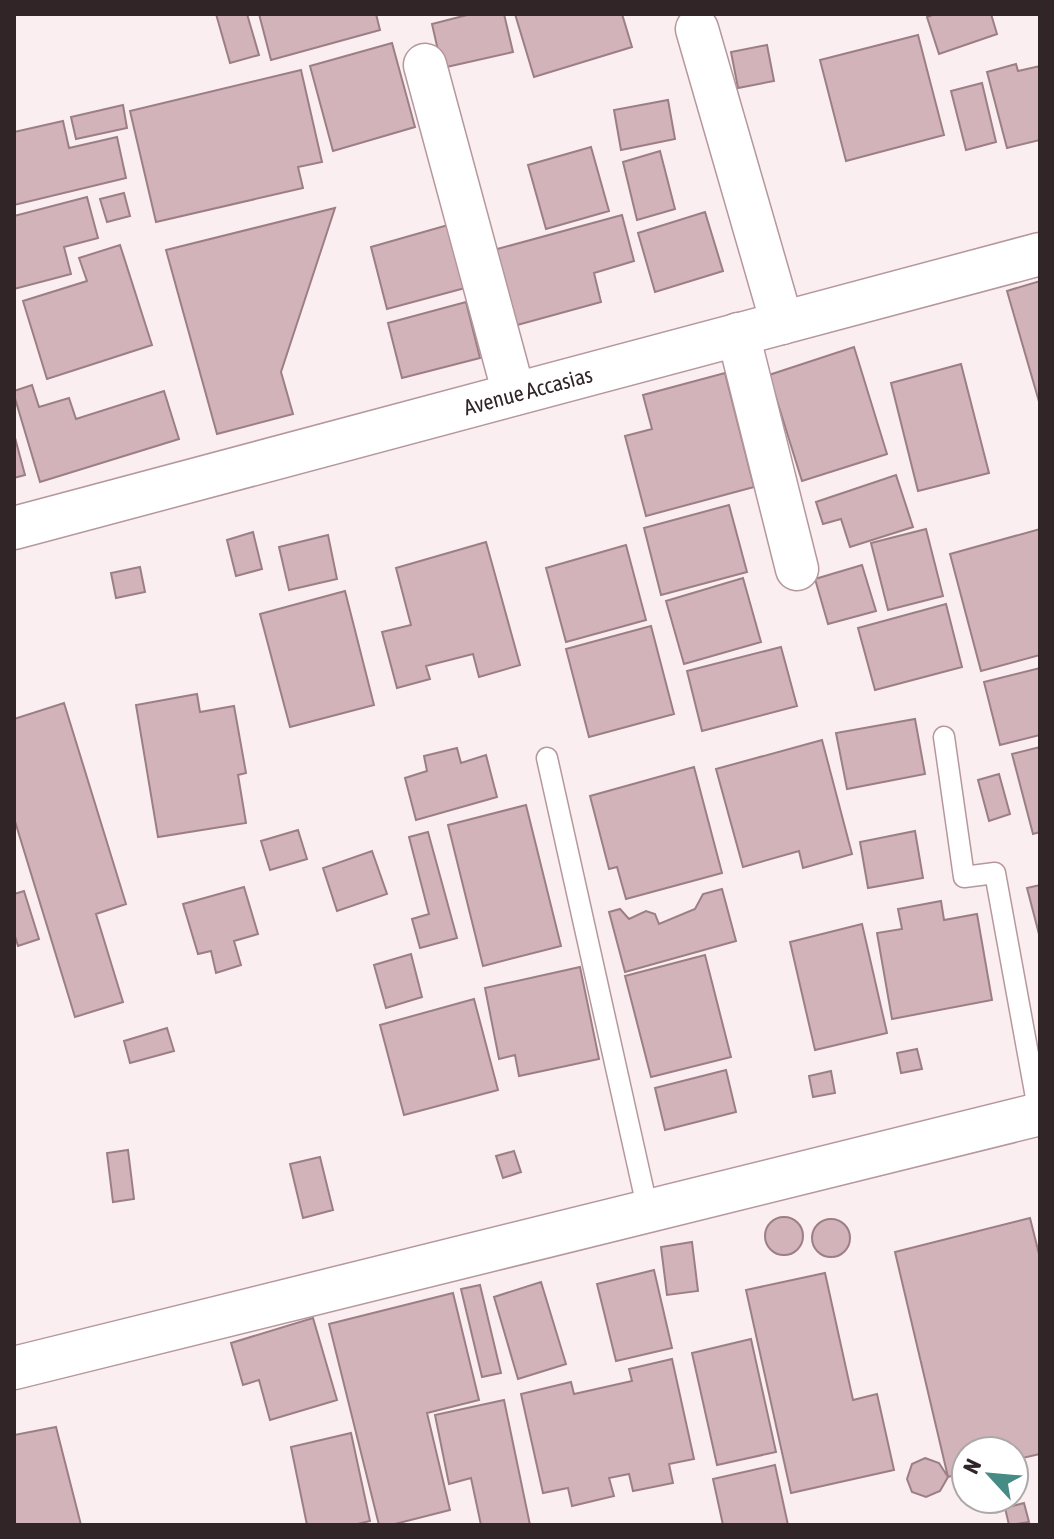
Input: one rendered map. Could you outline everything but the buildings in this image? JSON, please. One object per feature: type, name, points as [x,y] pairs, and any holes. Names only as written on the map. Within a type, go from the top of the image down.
[{"type":"street","points":[[697,29],[782,323]]},
{"type":"street","points":[[425,65],[514,394]]},
{"type":"street","name":"Avenue Accasias","points":[[14,528],[1040,254]]},
{"type":"street","points":[[738,334],[797,569]]},
{"type":"street","points":[[14,1368],[1039,1114]]},
{"type":"lane","points":[[944,737],[964,877],[995,873],[1039,1114]]},
{"type":"lane","points":[[547,758],[648,1211]]}]
